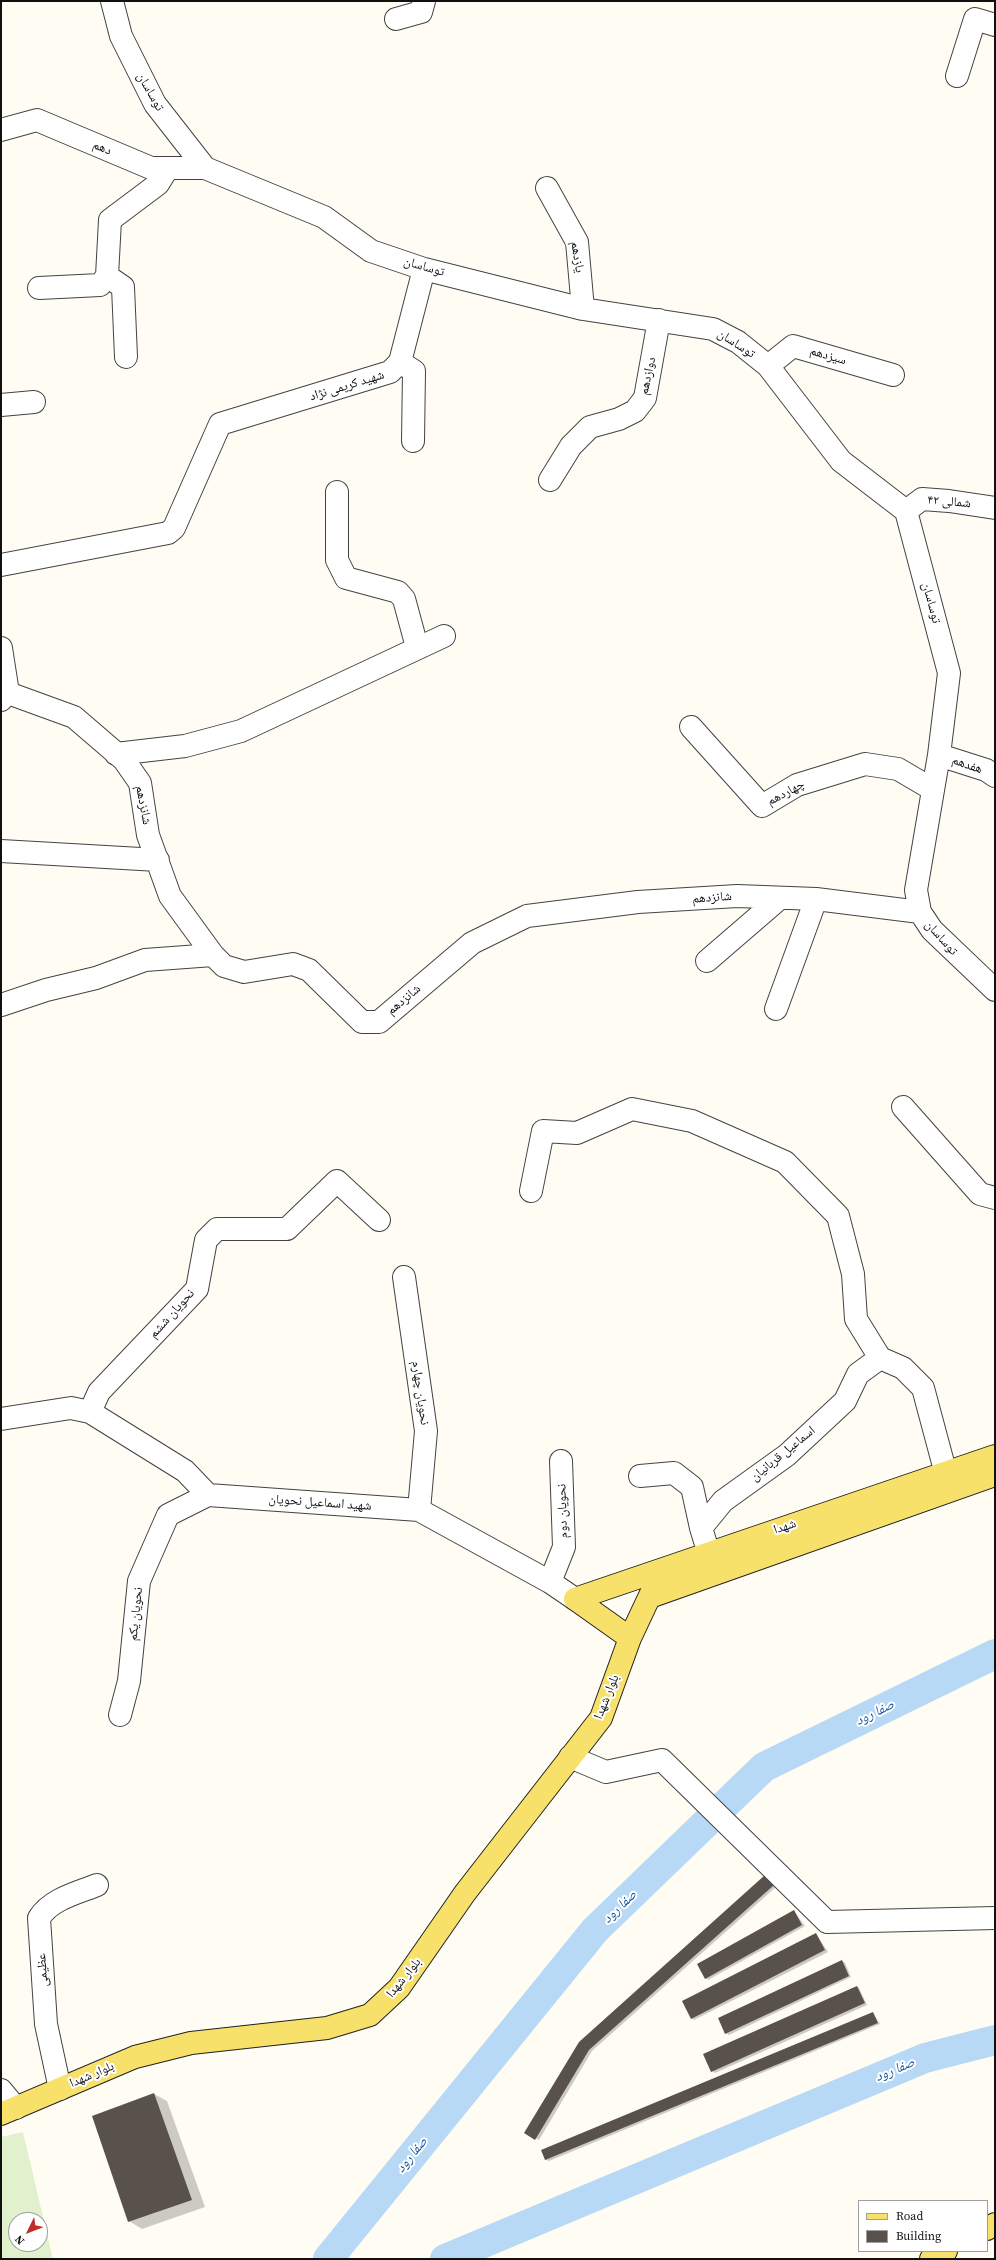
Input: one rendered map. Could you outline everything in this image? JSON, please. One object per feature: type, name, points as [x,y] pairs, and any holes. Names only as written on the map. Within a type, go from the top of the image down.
[{"type":"main road","name":"شهدا","points":[[650,1597],[948,1481],[995,1456]]},
{"type":"main road","name":"شهدا","points":[[575,1599],[709,1554],[948,1481],[995,1475]]},
{"type":"main road","name":"بلوار شهدا","points":[[8,2111],[135,2057],[191,2043],[327,2028],[370,2015],[399,1988],[465,1893],[601,1718],[630,1638],[662,1570]]},
{"type":"main road","name":"شهید اسماعیل نحویان","points":[[575,1599],[630,1638]]},
{"type":"main road","points":[[931,2259],[944,2252]]},
{"type":"street","name":"توساسان","points":[[112,1],[121,36],[155,104],[206,168],[324,217],[371,251],[424,269],[583,308],[713,329],[738,342],[768,366],[841,461],[906,511],[950,672],[939,755],[916,890],[920,912],[932,930],[995,990]]},
{"type":"street","points":[[396,18],[421,12],[424,1]]},
{"type":"street","points":[[957,76],[975,19],[995,25]]},
{"type":"street","name":"دهم","points":[[1,130],[36,120],[151,168],[206,168]]},
{"type":"street","points":[[39,288],[100,285],[107,276],[110,220],[158,184],[168,168]]},
{"type":"street","name":"یازدهم","points":[[547,188],[577,242],[583,308]]},
{"type":"street","name":"شهید کریمی نژاد","points":[[1,565],[168,533],[174,528],[220,424],[390,372],[400,362],[424,269]]},
{"type":"street","points":[[107,276],[123,287],[126,357]]},
{"type":"street","name":"دوازدهم","points":[[550,480],[571,446],[590,427],[620,419],[635,411],[645,398],[659,320]]},
{"type":"street","name":"سیزدهم","points":[[768,366],[793,346],[893,375]]},
{"type":"street","points":[[400,362],[414,371],[413,441]]},
{"type":"street","points":[[1,405],[34,402]]},
{"type":"street","points":[[337,492],[337,560],[341,570],[346,578],[398,592],[404,599],[417,647]]},
{"type":"street","name":"شمالی ۴۲","points":[[906,511],[922,499],[949,501],[995,508]]},
{"type":"street","points":[[116,754],[185,746],[241,731],[417,647],[444,636]]},
{"type":"street","points":[[1,648],[5,697]]},
{"type":"street","name":"شانزدهم","points":[[5,697],[74,717],[124,760],[140,783],[148,835],[170,896],[213,955],[224,966],[244,972],[293,964],[309,970],[362,1022],[379,1022],[472,943],[527,916],[638,902],[736,896],[816,899],[920,912]]},
{"type":"street","name":"چهاردهم","points":[[691,727],[762,806],[797,785],[865,764],[898,769],[932,789]]},
{"type":"street","name":"هفدهم","points":[[939,755],[986,770],[995,776]]},
{"type":"street","points":[[1,851],[158,860]]},
{"type":"street","points":[[706,960],[780,898]]},
{"type":"street","points":[[776,1009],[816,899]]},
{"type":"street","points":[[1,1005],[46,990],[96,978],[145,960],[213,955]]},
{"type":"street","points":[[903,1107],[980,1194],[995,1198]]},
{"type":"street","points":[[531,1191],[543,1131],[577,1133],[632,1109],[692,1121],[785,1162],[838,1216],[853,1274],[856,1319],[880,1358],[902,1368],[923,1388],[948,1481]]},
{"type":"street","name":"نحویان ششم","points":[[90,1412],[99,1392],[196,1289],[206,1240],[217,1229],[287,1229],[337,1181],[379,1220]]},
{"type":"street","name":"نحویان چهارم","points":[[404,1277],[426,1431],[419,1510]]},
{"type":"street","name":"اسماعیل قربانیان","points":[[701,1528],[722,1501],[787,1455],[845,1401],[858,1374],[880,1358]]},
{"type":"street","points":[[1,1419],[71,1408],[90,1412],[185,1471],[208,1495]]},
{"type":"street","name":"نحویان دوم","points":[[550,1582],[564,1547],[561,1461]]},
{"type":"street","points":[[640,1476],[674,1473],[692,1488],[701,1528],[709,1554]]},
{"type":"street","name":"شهید اسماعیل نحویان","points":[[208,1495],[419,1510],[550,1582],[575,1599]]},
{"type":"street","name":"نحویان یکم","points":[[120,1715],[129,1681],[139,1581],[168,1515],[208,1495]]},
{"type":"street","points":[[570,1757],[606,1772],[662,1760],[742,1840],[828,1922],[995,1918]]},
{"type":"street","name":"عظیمی","points":[[60,2089],[46,2024],[39,1918],[45,1908],[52,1903],[97,1885]]},
{"type":"street","points":[[1,2090],[8,2111]]},
{"type":"green space","points":[[23,2132],[42,2212],[8,2212],[8,2252],[48,2252],[48,2238],[53,2259],[1,2259],[1,2137]]},
{"type":"building","points":[[765,1875],[774,1885],[589,2050],[535,2140],[524,2133],[579,2042]]},
{"type":"building","points":[[794,1910],[802,1925],[705,1979],[697,1964]]},
{"type":"building","points":[[816,1933],[825,1950],[691,2019],[682,2001]]},
{"type":"building","points":[[842,1960],[849,1976],[725,2034],[718,2018]]},
{"type":"building","points":[[857,1986],[865,2003],[711,2072],[703,2054]]},
{"type":"building","points":[[873,2012],[878,2023],[545,2160],[541,2150]]},
{"type":"building","points":[[154,2093],[192,2200],[128,2222],[92,2116]]},
{"type":"waterway","name":"صفا رود","points":[[328,2259],[595,1930],[764,1767],[995,1654]]},
{"type":"waterway","name":"صفا رود","points":[[445,2259],[925,2058],[995,2040]]}]
